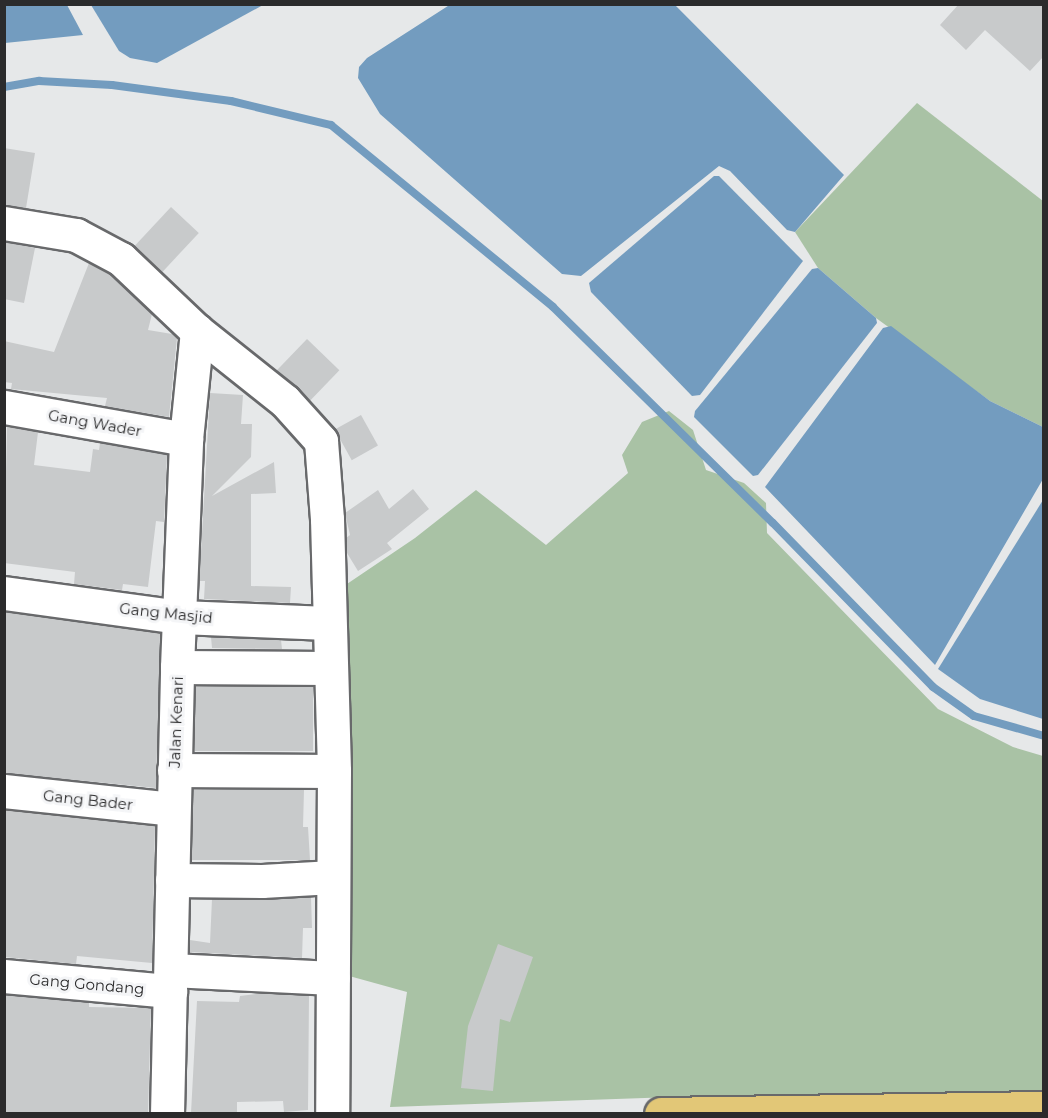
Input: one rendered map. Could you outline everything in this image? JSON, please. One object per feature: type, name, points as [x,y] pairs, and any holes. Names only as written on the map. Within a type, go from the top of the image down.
[{"type":"main road","points":[[661,1113],[1044,1108]]},
{"type":"street","points":[[4,223],[76,235],[98,244],[121,259],[197,332],[285,401],[321,441],[334,771],[332,1113]]},
{"type":"street","name":"Jalan Kenari","points":[[167,1113],[172,809],[177,667],[186,439],[197,332]]},
{"type":"street","name":"Gang Wader","points":[[4,407],[186,439]]},
{"type":"street","name":"Gang Masjid","points":[[4,592],[180,617],[328,623]]},
{"type":"street","points":[[177,667],[329,668]]},
{"type":"street","points":[[174,770],[334,771]]},
{"type":"street","name":"Gang Bader","points":[[4,791],[172,809]]},
{"type":"street","points":[[172,880],[262,881],[333,877]]},
{"type":"street","name":"Gang Gondang","points":[[4,976],[170,981],[333,978]]},
{"type":"green space","points":[[917,103],[1043,201],[1043,427],[990,401],[876,318],[818,268],[795,232]]},
{"type":"green space","points":[[669,411],[693,430],[706,470],[744,483],[766,503],[767,533],[938,709],[1013,747],[1043,756],[1043,1091],[702,1096],[390,1107],[407,992],[342,974],[344,586],[415,538],[476,490],[546,545],[628,473],[622,455],[642,422]]},
{"type":"water","points":[[451,4],[675,5],[844,175],[795,232],[787,230],[730,171],[719,166],[581,276],[562,274],[380,114],[358,78],[359,67],[367,58]]},
{"type":"water","points":[[4,5],[67,5],[83,35],[5,43]]},
{"type":"water","points":[[91,5],[263,5],[157,63],[130,58],[119,51]]},
{"type":"water","points":[[714,176],[719,176],[803,261],[700,395],[692,396],[591,292],[589,283]]},
{"type":"water","points":[[818,268],[876,318],[877,323],[758,475],[753,476],[694,417],[695,411],[812,269]]},
{"type":"water","points":[[891,326],[990,401],[1043,427],[1043,479],[935,665],[765,487],[883,328]]},
{"type":"water","points":[[1043,500],[1043,719],[980,699],[938,669]]},
{"type":"building","points":[[959,4],[1044,4],[1044,56],[1030,71],[985,30],[966,50],[940,25]]},
{"type":"building","points":[[4,148],[35,153],[26,208],[4,205]]},
{"type":"building","points":[[171,207],[199,233],[163,272],[135,246]]},
{"type":"building","points":[[4,242],[35,248],[24,303],[4,299]]},
{"type":"building","points":[[89,263],[110,274],[152,314],[148,330],[172,334],[177,338],[169,417],[105,406],[107,398],[11,389],[12,383],[4,382],[4,341],[54,352]]},
{"type":"building","points":[[307,339],[339,370],[309,402],[276,371]]},
{"type":"building","points":[[210,393],[243,395],[241,424],[252,424],[251,457],[212,496],[274,462],[276,493],[251,494],[251,586],[291,587],[290,603],[204,599],[205,581],[200,581],[200,569]]},
{"type":"building","points":[[361,415],[378,446],[352,460],[335,430]]},
{"type":"building","points":[[7,427],[38,432],[34,465],[90,472],[93,449],[99,450],[100,443],[167,455],[164,522],[156,521],[148,587],[123,584],[122,590],[74,584],[75,572],[4,563]]},
{"type":"building","points":[[413,489],[429,509],[387,543],[392,549],[358,571],[347,553],[346,538],[350,535],[345,513],[378,490],[389,509]]},
{"type":"building","points":[[4,612],[160,633],[156,788],[4,773]]},
{"type":"building","points":[[211,637],[281,640],[282,649],[212,648]]},
{"type":"building","points":[[195,686],[313,686],[313,751],[195,751]]},
{"type":"building","points":[[193,789],[304,790],[303,827],[308,827],[310,860],[191,860]]},
{"type":"building","points":[[4,810],[155,826],[152,963],[77,956],[76,964],[4,957]]},
{"type":"building","points":[[311,897],[312,928],[303,928],[302,958],[189,952],[190,940],[210,943],[212,899]]},
{"type":"building","points":[[498,944],[533,957],[510,1022],[500,1019],[493,1091],[461,1088],[468,1026]]},
{"type":"building","points":[[264,993],[309,996],[308,1110],[284,1112],[283,1101],[237,1102],[237,1113],[191,1113],[197,1001],[239,1002],[240,996]]},
{"type":"building","points":[[4,995],[89,1003],[89,1007],[151,1008],[148,1113],[4,1113]]},
{"type":"waterway","points":[[4,87],[39,81],[112,85],[231,101],[331,125],[553,307],[773,523],[933,687],[974,716],[1044,736]]}]
